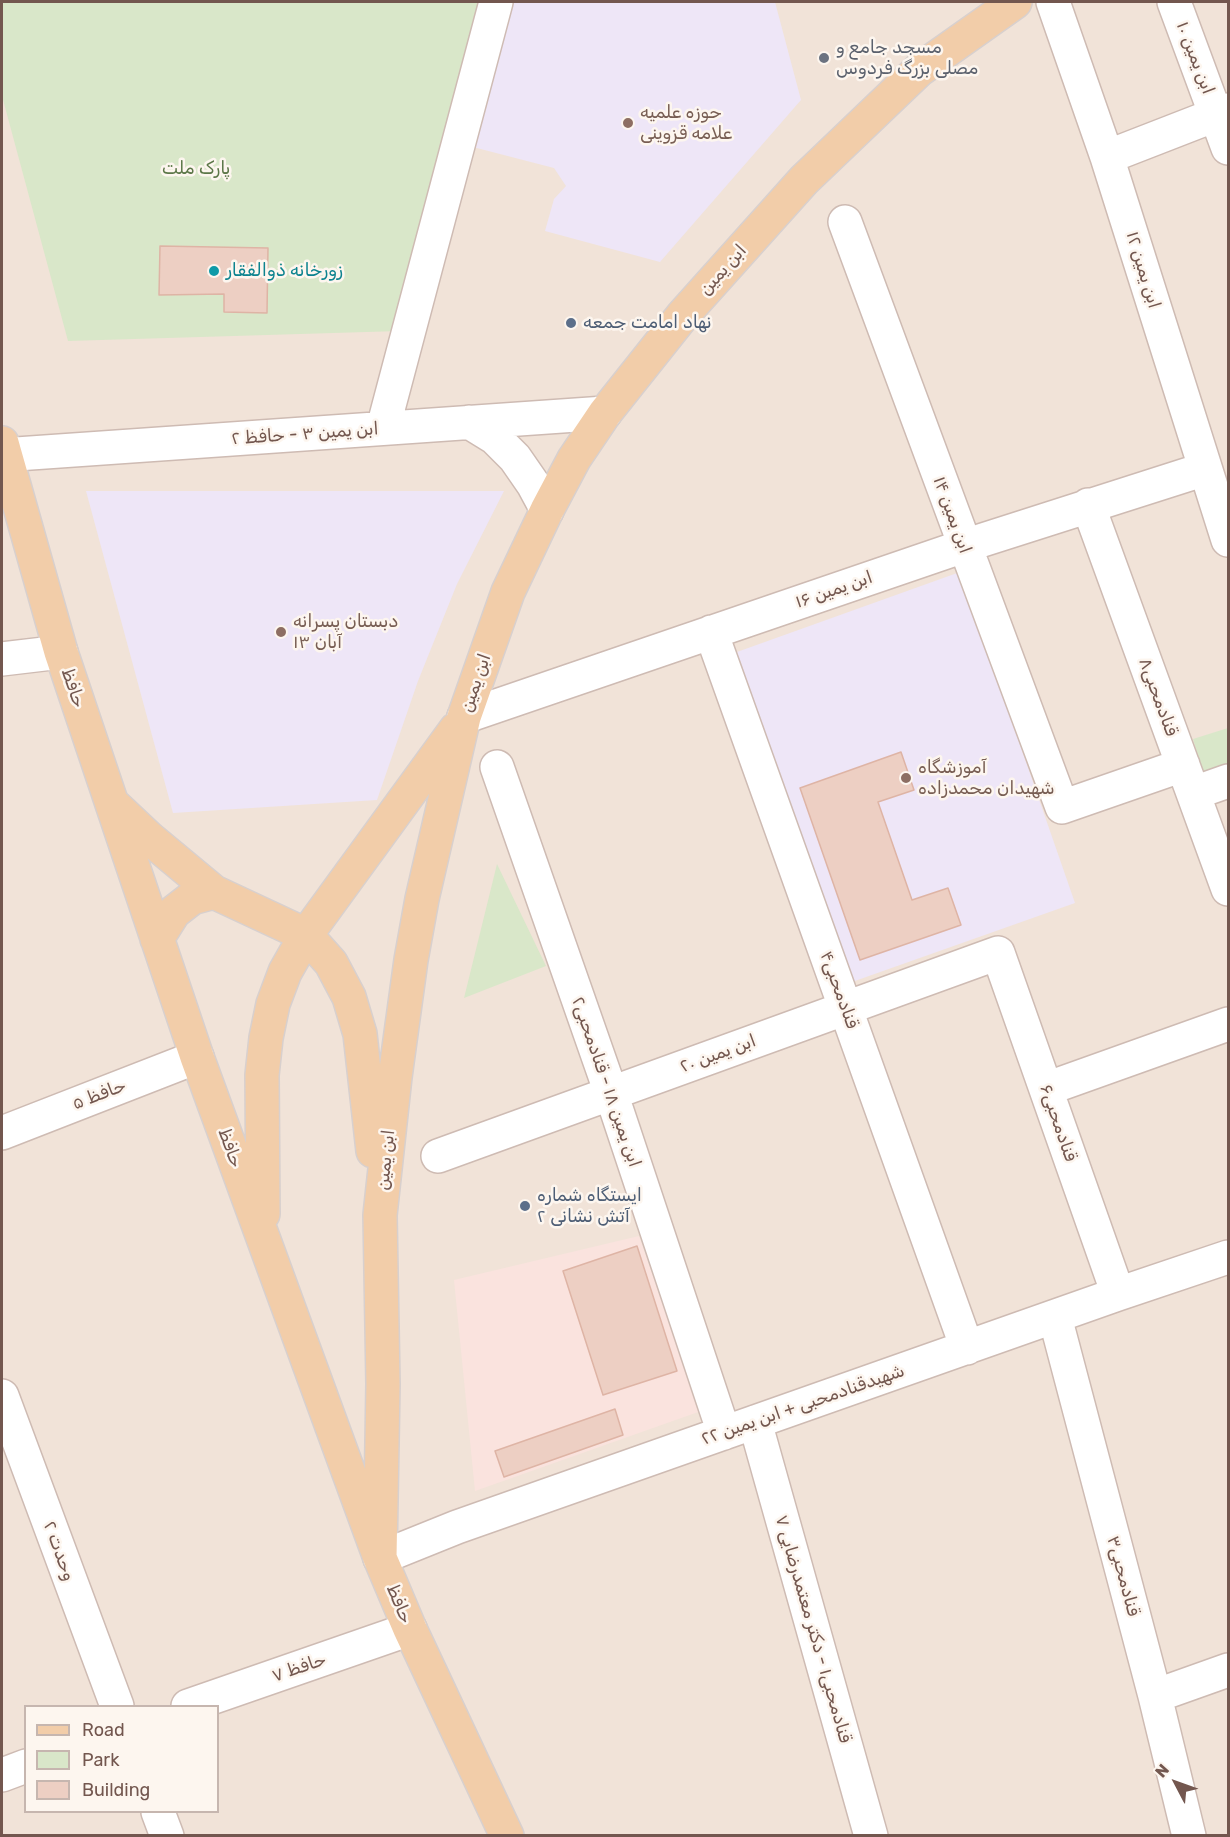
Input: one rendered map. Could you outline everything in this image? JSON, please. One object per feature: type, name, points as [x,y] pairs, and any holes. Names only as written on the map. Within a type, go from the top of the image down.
[{"type":"main road","name":"ابن یمین","points":[[380,1558],[384,1384],[380,1215],[395,1077],[422,899],[464,717],[508,592],[574,459],[605,412],[683,315],[804,180],[919,70],[1015,2]]},
{"type":"main road","name":"حافظ","points":[[2,451],[61,652],[197,1057],[380,1558],[410,1629],[507,1836]]},
{"type":"main road","points":[[263,1238],[262,1075],[273,1004],[285,972],[306,935],[464,717]]},
{"type":"main road","points":[[113,804],[149,838],[214,892],[306,935],[331,963],[350,997],[360,1034],[380,1215]]},
{"type":"main road","points":[[157,939],[174,912],[192,898],[214,892]]},
{"type":"street","points":[[383,428],[496,2]]},
{"type":"street","name":"ابن یمین ۱۲","points":[[1053,2],[1107,157],[1205,469],[1223,506],[1228,540]]},
{"type":"street","name":"ابن یمین ۱۰","points":[[1174,2],[1223,113],[1228,148]]},
{"type":"street","points":[[1107,157],[1223,113]]},
{"type":"street","name":"ابن یمین ۱۴","points":[[845,222],[1062,807],[1188,779]]},
{"type":"street","name":"ابن یمین ۳ - حافظ ۲","points":[[2,451],[605,412]]},
{"type":"street","points":[[469,422],[495,438],[514,458],[533,484],[547,510]]},
{"type":"street","name":"ابن یمین ۱۶","points":[[464,717],[964,546],[1205,469]]},
{"type":"street","name":"قنادمحبی۸","points":[[1088,505],[1228,889]]},
{"type":"street","name":"قنادمحبی۴","points":[[711,632],[967,1347]]},
{"type":"street","points":[[2,658],[61,652]]},
{"type":"street","name":"ابن یمین ۱۸ - قنادمحبی۲","points":[[497,767],[611,1093],[724,1433]]},
{"type":"street","points":[[1188,779],[1228,781]]},
{"type":"street","name":"ابن یمین ۲۰","points":[[438,1156],[998,953]]},
{"type":"street","name":"قنادمحبی۶","points":[[998,953],[1119,1294]]},
{"type":"street","points":[[1046,1089],[1228,1024]]},
{"type":"street","name":"حافظ ۵","points":[[2,1133],[197,1057]]},
{"type":"street","name":"شهیدقنادمحبی + ابن یمین ۲۲","points":[[380,1558],[468,1523],[1228,1257]]},
{"type":"street","name":"قنادمحبی۳","points":[[1055,1317],[1155,1696],[1189,1836]]},
{"type":"street","name":"وحدت ۲","points":[[2,1396],[116,1705]]},
{"type":"street","name":"قنادمحبی۱ - دکتر معتمدرضایی ۷","points":[[755,1422],[872,1836]]},
{"type":"street","name":"حافظ ۷","points":[[194,1705],[410,1629]]},
{"type":"street","points":[[1155,1696],[1228,1670]]},
{"type":"street","points":[[2,1775],[24,1767]]},
{"type":"street","points":[[158,1813],[167,1836]]},
{"type":"shaded area","points":[[2,2],[1228,2],[1228,1835],[2,1836]]},
{"type":"shaded area","name":"حوزه علمیه علامه قزوینی","points":[[507,2],[775,2],[801,100],[660,262],[545,231],[554,199],[566,186],[554,168],[469,146]]},
{"type":"shaded area","name":"دبستان پسرانه ۱۳ آبان","points":[[86,491],[504,491],[457,584],[418,681],[377,800],[173,813]]},
{"type":"shaded area","name":"آموزشگاه شهیدان محمدزاده","points":[[960,572],[1075,903],[852,982],[737,652]]},
{"type":"shaded area","points":[[639,1236],[701,1411],[475,1491],[454,1280]]},
{"type":"green space","name":"پارک ملت","points":[[2,2],[486,2],[400,331],[68,341],[2,96]]},
{"type":"green space","points":[[1228,728],[1228,766],[1203,774],[1193,739]]},
{"type":"green space","points":[[497,864],[546,966],[464,998]]},
{"type":"building","name":"زورخانه ذوالفقار","points":[[160,246],[268,248],[267,313],[224,312],[224,294],[159,295]]},
{"type":"building","points":[[901,752],[914,790],[878,802],[912,900],[948,888],[961,925],[860,960],[800,788]]},
{"type":"building","points":[[637,1246],[677,1371],[603,1395],[563,1271]]},
{"type":"building","points":[[615,1409],[623,1435],[504,1477],[495,1451]]},
{"type":"place","name":"مسجد جامع و مصلی بزرگ فردوس","points":[[824,58]]},
{"type":"place","name":"حوزه علمیه علامه قزوینی","points":[[628,123]]},
{"type":"place","name":"زورخانه ذوالفقار","points":[[214,271]]},
{"type":"place","name":"نهاد امامت جمعه","points":[[571,323]]},
{"type":"place","name":"دبستان پسرانه ۱۳ آبان","points":[[281,632]]},
{"type":"place","name":"آموزشگاه شهیدان محمدزاده","points":[[906,778]]},
{"type":"place","name":"ایستگاه شماره ۲ آتش نشانی","points":[[525,1206]]}]
